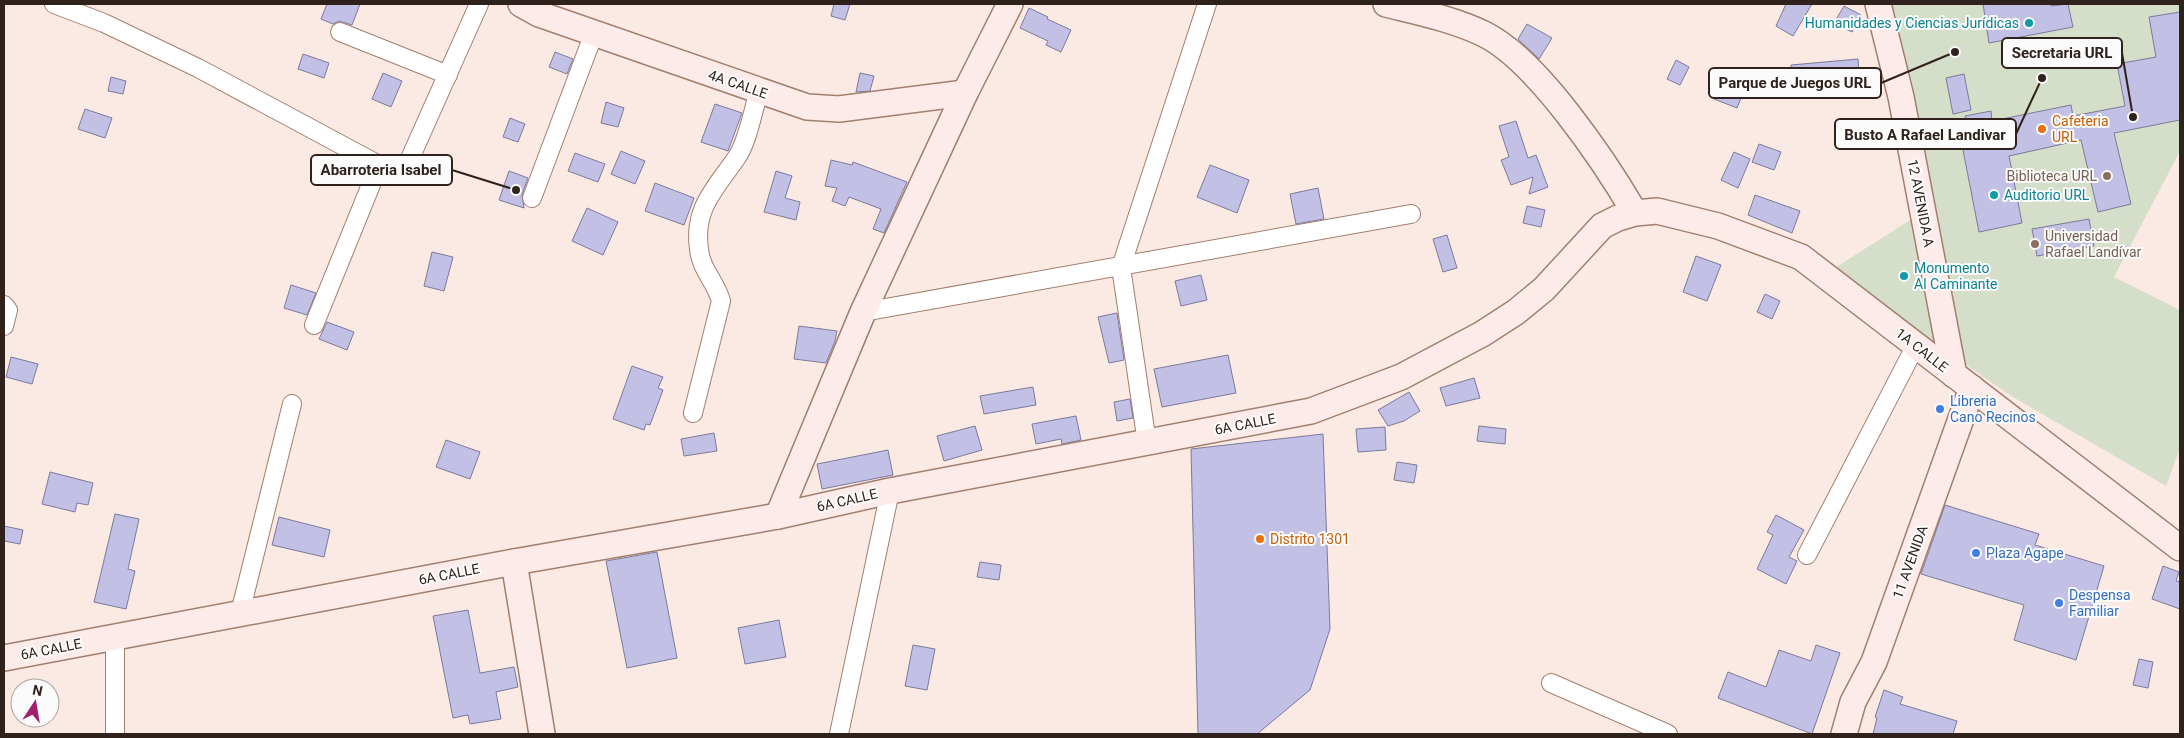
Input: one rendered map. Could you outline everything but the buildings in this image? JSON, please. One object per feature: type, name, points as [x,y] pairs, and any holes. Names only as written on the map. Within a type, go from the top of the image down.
[{"type":"main road","name":"4A CALLE","points":[[521,4],[539,14],[807,107],[839,109],[965,94]]},
{"type":"main road","points":[[778,516],[863,312],[965,94],[1010,4]]},
{"type":"main road","points":[[1386,4],[1458,23],[1486,34],[1510,51],[1570,116],[1618,183],[1636,213]]},
{"type":"main road","name":"12 AVENIDA A","points":[[1878,4],[1901,97],[1963,381]]},
{"type":"main road","name":"1A CALLE","points":[[1636,213],[1657,211],[1682,216],[1743,234],[1801,257],[2180,548]]},
{"type":"main road","name":"6A CALLE","points":[[4,658],[514,562],[778,516],[890,490],[1311,411],[1401,377],[1482,334],[1516,312],[1544,289],[1602,226],[1618,218],[1636,213]]},
{"type":"main road","name":"11 AVENIDA","points":[[1844,734],[1853,702],[1874,662],[1963,381]]},
{"type":"main road","points":[[514,562],[542,734]]},
{"type":"street","points":[[54,4],[104,23],[198,68],[379,164],[395,169],[402,168],[408,162],[479,4]]},
{"type":"street","points":[[1147,443],[1121,267],[1208,4]]},
{"type":"street","points":[[340,32],[448,75]]},
{"type":"street","points":[[532,198],[594,33]]},
{"type":"street","points":[[693,413],[721,301],[717,288],[702,267],[697,229],[700,216],[717,183],[741,148],[759,91]]},
{"type":"street","points":[[314,325],[379,164]]},
{"type":"street","points":[[863,312],[1411,214]]},
{"type":"street","points":[[1807,555],[1916,345]]},
{"type":"street","points":[[240,614],[292,404]]},
{"type":"street","points":[[839,734],[890,490]]},
{"type":"street","points":[[115,637],[115,734]]},
{"type":"street","points":[[1551,683],[1668,734]]},
{"type":"green space","name":"Universidad Rafael Landívar","points":[[1888,4],[2180,4],[2180,151],[2114,277],[2180,310],[2180,448],[2166,486],[2008,394],[1965,364]]},
{"type":"green space","points":[[1921,213],[1949,365],[1830,271]]},
{"type":"place","name":"Humanidades y Ciencias Jurídicas","points":[[2029,23]]},
{"type":"place","name":"Parque de Juegos URL","points":[[1955,52]]},
{"type":"place","name":"Busto A Rafael Landivar","points":[[2042,78]]},
{"type":"place","name":"Secretaria URL","points":[[2133,117]]},
{"type":"place","name":"Cafeteria URL","points":[[2042,129]]},
{"type":"place","name":"Biblioteca URL","points":[[2107,176]]},
{"type":"place","name":"Abarroteria Isabel","points":[[516,190]]},
{"type":"place","name":"Auditorio URL","points":[[1994,195]]},
{"type":"place","name":"Universidad Rafael Landívar","points":[[2035,244]]},
{"type":"place","name":"Monumento Al Caminante","points":[[1904,276]]},
{"type":"place","name":"Libreria Cano Recinos","points":[[1940,409]]},
{"type":"place","name":"Distrito 1301","points":[[1260,539]]},
{"type":"place","name":"Plaza Agape","points":[[1976,553]]},
{"type":"place","name":"Despensa Familiar","points":[[2059,603]]}]
